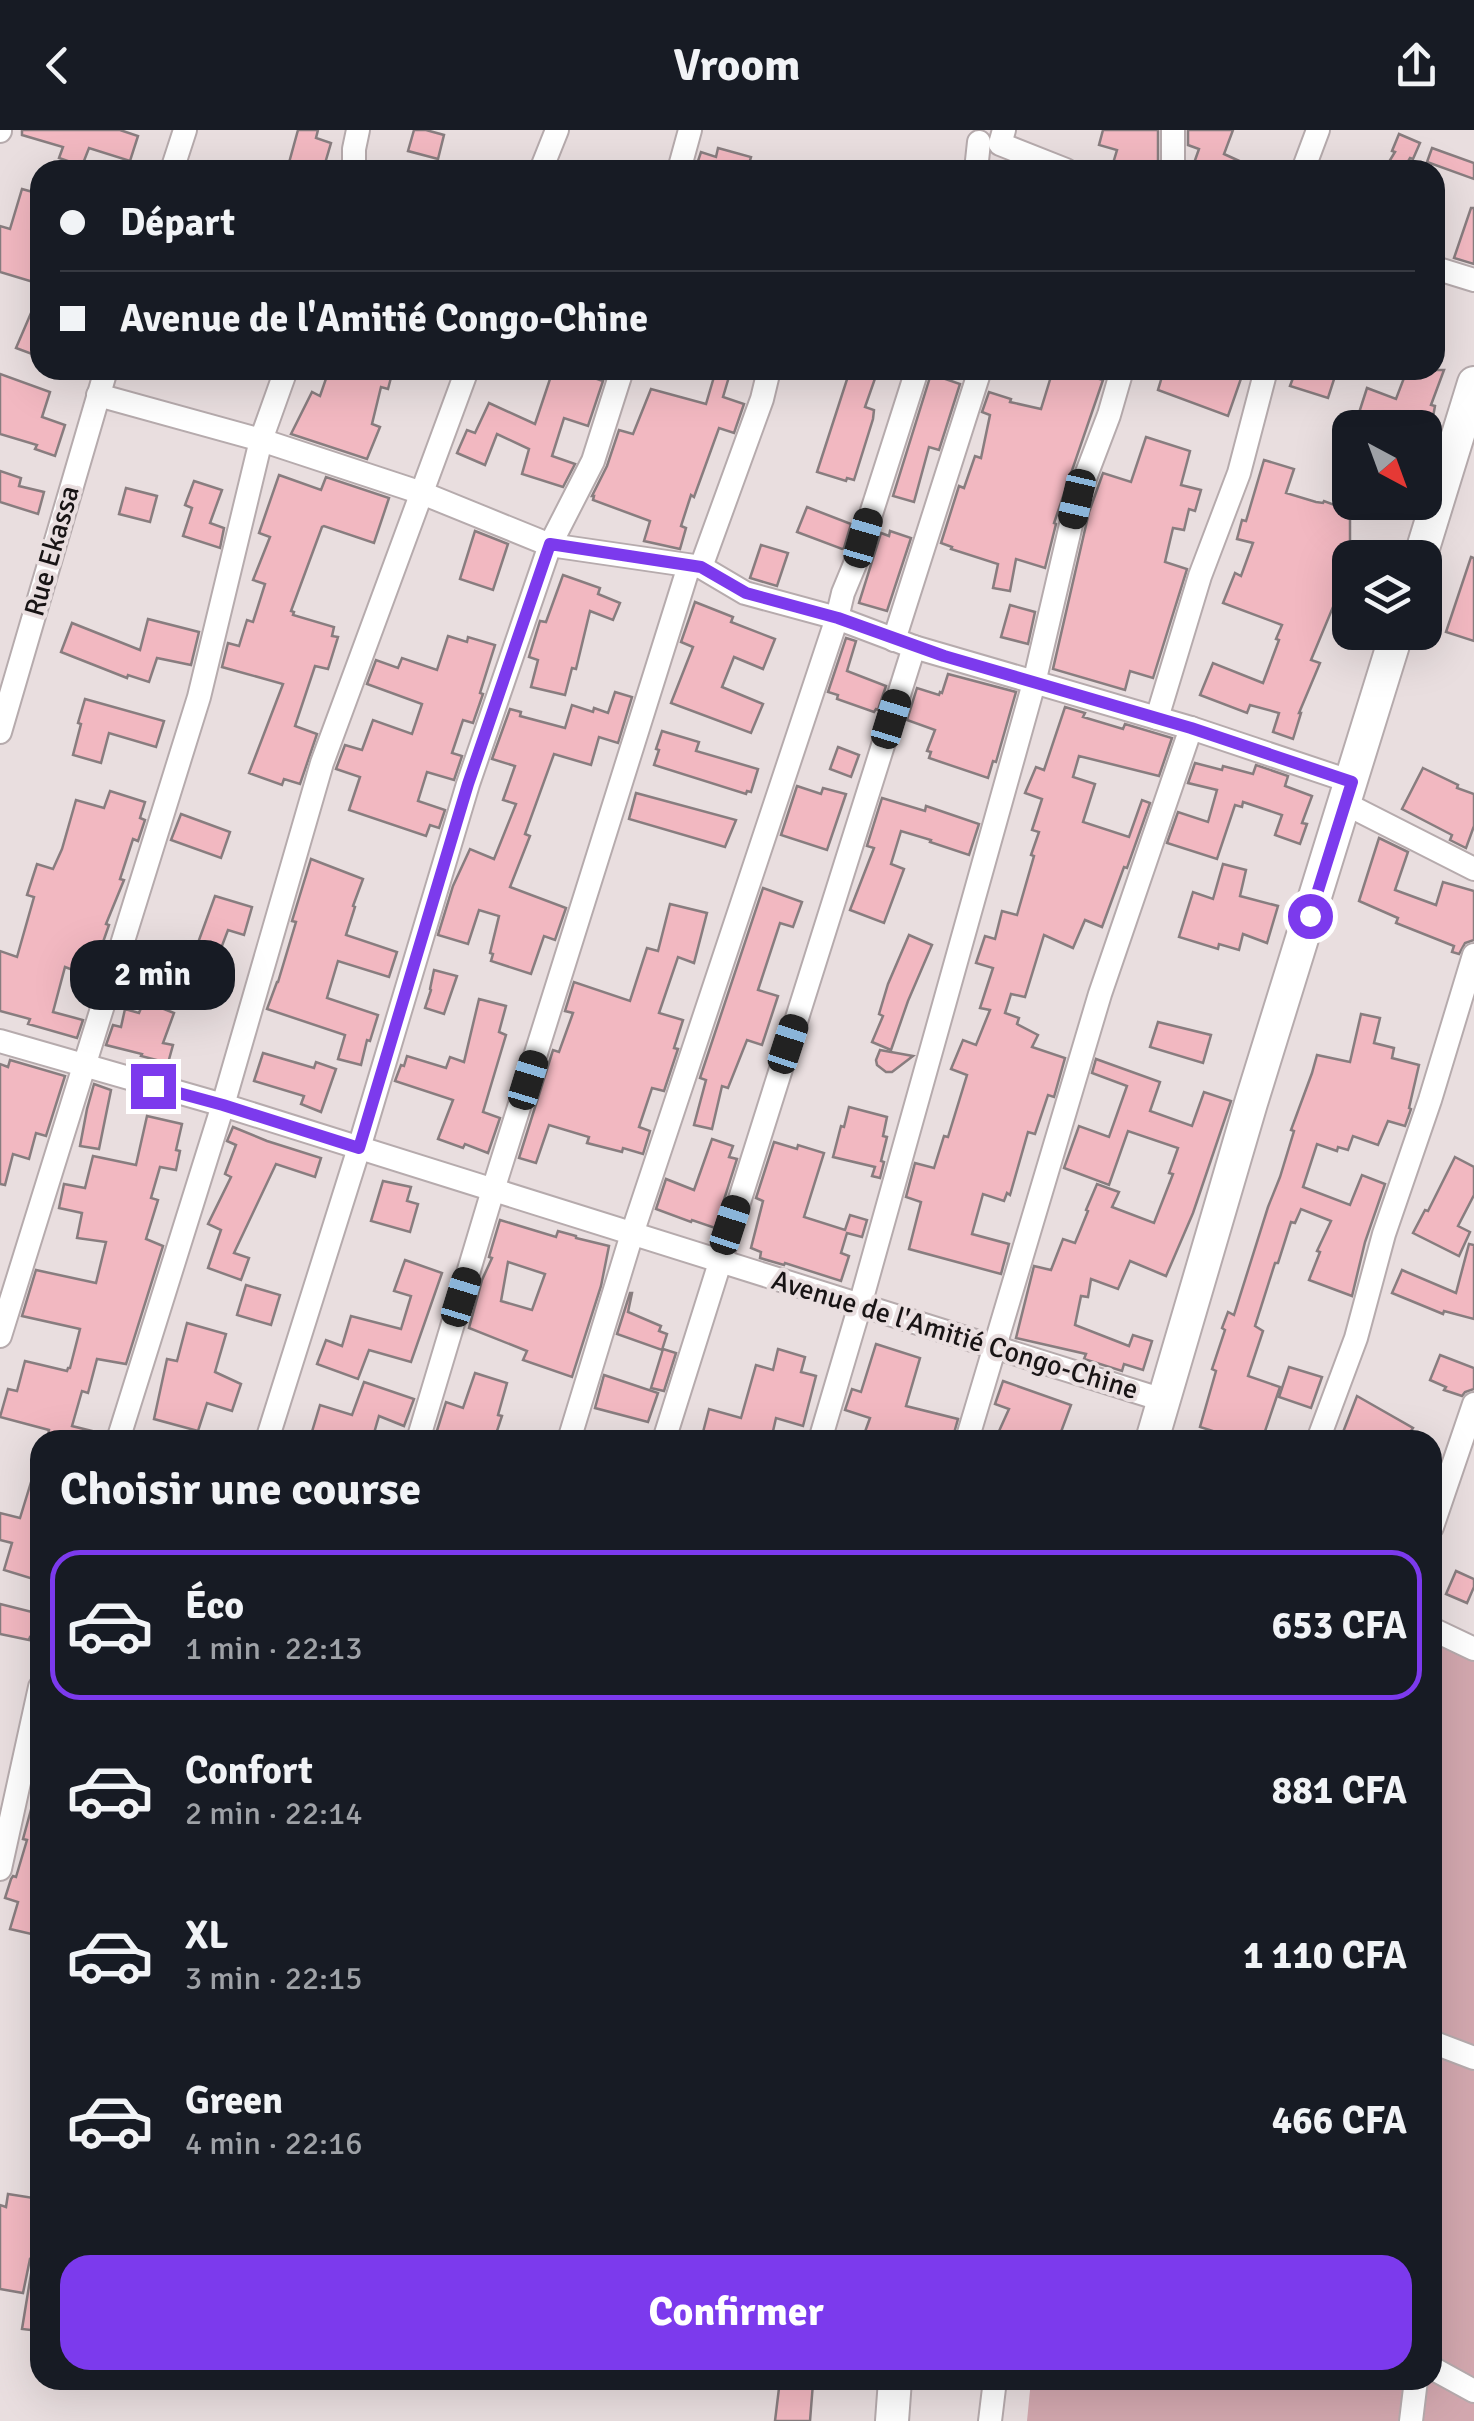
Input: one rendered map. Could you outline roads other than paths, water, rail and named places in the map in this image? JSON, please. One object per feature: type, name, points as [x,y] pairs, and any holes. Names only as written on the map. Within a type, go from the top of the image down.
[{"type":"highway","points":[[1426,540],[1474,383]]},
{"type":"highway","points":[[1155,1430],[1251,1103],[1393,650]]},
{"type":"highway","points":[[892,2421],[894,2390]]},
{"type":"street","points":[[175,160],[185,130]]},
{"type":"street","points":[[354,160],[358,130]]},
{"type":"street","points":[[546,160],[558,130]]},
{"type":"street","points":[[682,160],[690,130]]},
{"type":"street","points":[[1004,130],[1000,144],[1035,160]]},
{"type":"street","points":[[1173,160],[1174,130]]},
{"type":"street","points":[[1307,160],[1318,130]]},
{"type":"street","points":[[977,160],[980,142]]},
{"type":"street","points":[[1445,271],[1474,280]]},
{"type":"street","name":"Rue Ekassa","points":[[0,732],[103,380]]},
{"type":"street","points":[[0,1336],[199,697],[261,440],[282,380]]},
{"type":"street","points":[[121,1430],[223,1105],[322,763],[463,380]]},
{"type":"street","points":[[270,1430],[468,784],[550,544],[593,461],[619,380]]},
{"type":"street","points":[[421,1430],[494,1190],[695,567],[767,380]]},
{"type":"street","points":[[571,1430],[914,380]]},
{"type":"street","points":[[667,1430],[904,643],[977,380]]},
{"type":"street","points":[[823,1430],[1034,683],[1077,499],[1119,380]]},
{"type":"street","points":[[1157,718],[1200,576],[1240,474],[1264,380]]},
{"type":"street","points":[[98,395],[261,440],[422,493],[550,544],[695,567],[746,593],[1191,728],[1349,793],[1474,869]]},
{"type":"street","points":[[970,1430],[1100,994],[1191,728]]},
{"type":"street","points":[[1322,1430],[1356,1338],[1392,1208],[1474,954]]},
{"type":"street","name":"Avenue de l'Amitié Congo-Chine","points":[[0,1041],[223,1105],[1164,1400]]},
{"type":"street","points":[[1442,1498],[1474,1404]]},
{"type":"street","points":[[1442,1634],[1474,1649]]},
{"type":"street","points":[[0,1868],[30,1732]]},
{"type":"street","points":[[1442,2046],[1474,2058]]},
{"type":"street","points":[[1442,2373],[1474,2391]]},
{"type":"street","points":[[990,2421],[994,2390]]},
{"type":"street","points":[[1412,2421],[1415,2390]]}]
